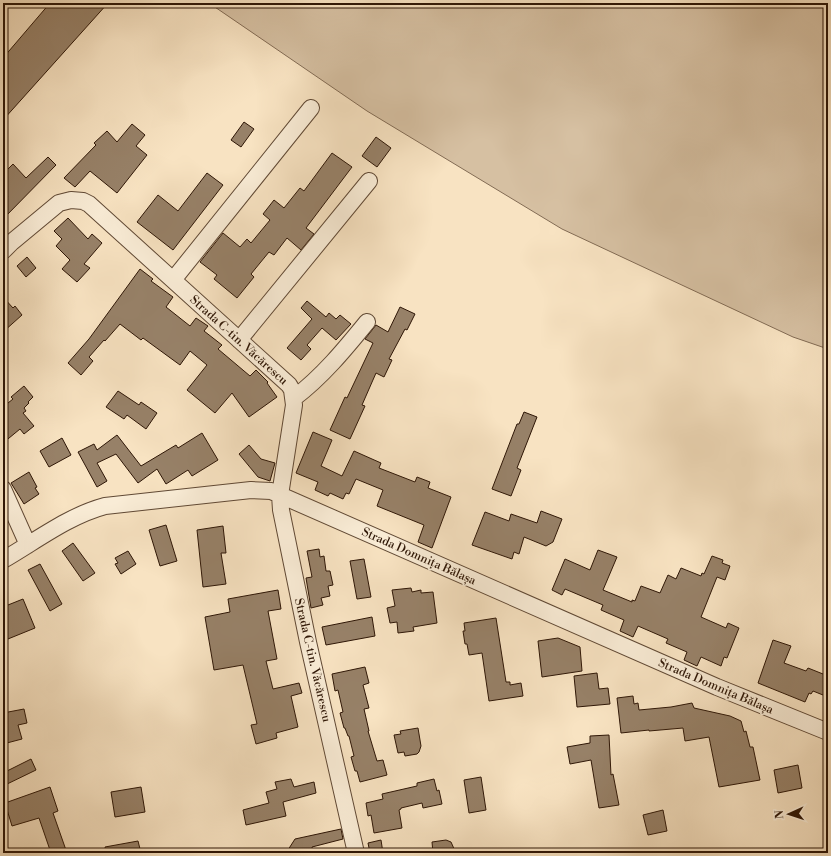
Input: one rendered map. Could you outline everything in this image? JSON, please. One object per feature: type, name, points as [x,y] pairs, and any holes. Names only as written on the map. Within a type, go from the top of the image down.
[{"type":"street","points":[[173,280],[311,108]]},
{"type":"street","points":[[240,340],[369,181]]},
{"type":"street","name":"Strada C-tin. Văcărescu","points":[[6,243],[60,203],[71,200],[83,201],[89,204],[240,340],[289,385],[292,390],[294,398],[280,495],[281,510],[356,853]]},
{"type":"street","points":[[294,398],[314,382],[368,322]]},
{"type":"street","points":[[3,489],[28,545]]},
{"type":"street","name":"Strada Domnița Bălașa","points":[[3,560],[75,518],[91,510],[105,506],[251,490],[270,491],[717,687],[828,732]]},
{"type":"shaded area","points":[[209,3],[828,3],[828,349],[793,337],[562,229],[367,111]]},
{"type":"building","points":[[50,3],[108,3],[3,120],[3,58]]},
{"type":"building","points":[[244,122],[254,129],[241,147],[231,140]]},
{"type":"building","points":[[132,124],[145,135],[136,146],[147,155],[117,193],[90,171],[75,187],[64,178],[96,145],[94,143],[107,131],[117,142]]},
{"type":"building","points":[[376,137],[391,148],[377,167],[362,156]]},
{"type":"building","points":[[332,153],[352,167],[306,228],[314,234],[301,250],[287,238],[274,255],[269,252],[251,274],[254,277],[237,298],[214,279],[217,275],[200,262],[223,233],[240,247],[247,239],[251,243],[270,220],[263,214],[274,200],[284,208],[300,188],[304,191]]},
{"type":"building","points":[[48,157],[56,165],[3,219],[3,202],[8,196],[3,191],[3,174],[13,164],[26,178]]},
{"type":"building","points":[[207,173],[223,185],[173,250],[137,222],[158,195],[178,211]]},
{"type":"building","points":[[68,218],[88,239],[92,234],[102,243],[84,264],[90,268],[77,282],[62,269],[70,260],[56,246],[62,239],[54,231]]},
{"type":"building","points":[[27,257],[36,268],[26,277],[17,266]]},
{"type":"building","points":[[140,269],[153,279],[151,281],[173,297],[166,307],[190,326],[196,318],[208,326],[204,331],[222,345],[218,349],[250,376],[256,370],[268,382],[267,383],[277,397],[249,417],[232,393],[215,413],[187,390],[207,365],[190,351],[180,365],[143,338],[141,340],[120,324],[89,357],[93,361],[81,375],[68,363],[89,339]]},
{"type":"building","points":[[3,297],[13,308],[15,306],[22,315],[3,332]]},
{"type":"building","points":[[307,301],[326,317],[329,313],[336,319],[340,315],[351,324],[336,340],[322,328],[307,345],[311,349],[301,360],[287,348],[312,319],[301,308]]},
{"type":"building","points":[[400,307],[415,314],[389,359],[392,360],[384,377],[376,373],[362,405],[365,406],[350,439],[330,430],[373,343],[365,339],[376,325],[388,332]]},
{"type":"building","points":[[24,386],[33,397],[24,408],[26,411],[23,413],[34,426],[24,434],[20,429],[3,443],[3,407],[13,399],[11,397]]},
{"type":"building","points":[[118,391],[139,405],[141,402],[157,413],[146,429],[127,415],[124,419],[106,407]]},
{"type":"building","points":[[524,412],[537,417],[517,468],[521,470],[511,496],[492,489],[517,424],[519,424]]},
{"type":"building","points":[[313,432],[332,440],[321,466],[342,476],[354,451],[381,463],[379,468],[415,482],[417,477],[430,482],[428,488],[451,497],[432,548],[418,542],[424,525],[377,506],[383,490],[356,479],[349,494],[346,493],[343,499],[330,493],[328,496],[315,490],[318,482],[296,473]]},
{"type":"building","points":[[202,433],[218,460],[192,476],[188,470],[166,484],[157,469],[138,483],[116,454],[97,463],[107,481],[97,487],[78,452],[94,444],[97,450],[117,435],[141,466],[176,445],[178,448]]},
{"type":"building","points":[[62,438],[71,455],[49,467],[40,451]]},
{"type":"building","points":[[249,445],[261,459],[275,463],[270,481],[258,477],[239,454]]},
{"type":"building","points":[[29,472],[39,494],[24,504],[11,483]]},
{"type":"building","points":[[541,511],[562,519],[553,542],[546,546],[524,537],[519,554],[514,552],[512,559],[472,545],[485,512],[509,521],[511,514],[537,523]]},
{"type":"building","points":[[166,525],[177,561],[160,566],[149,530]]},
{"type":"building","points":[[223,526],[226,553],[221,553],[226,584],[203,587],[197,530]]},
{"type":"building","points":[[73,543],[95,573],[83,581],[62,551]]},
{"type":"building","points":[[319,549],[320,557],[324,556],[326,571],[330,571],[333,585],[328,586],[330,596],[321,598],[323,605],[311,608],[306,578],[312,577],[307,551]]},
{"type":"building","points":[[598,550],[617,557],[603,590],[632,602],[632,600],[635,601],[641,586],[660,593],[668,575],[676,579],[681,568],[701,576],[702,573],[704,574],[712,556],[723,560],[722,563],[730,566],[725,580],[717,577],[701,617],[726,628],[728,623],[739,628],[727,658],[724,657],[721,666],[701,657],[697,666],[684,660],[687,652],[666,643],[668,639],[638,626],[633,637],[620,631],[624,620],[601,610],[603,605],[565,589],[562,595],[552,590],[565,559],[590,570]]},
{"type":"building","points":[[128,551],[136,564],[121,574],[115,564],[118,563],[115,558]]},
{"type":"building","points":[[364,559],[371,597],[357,599],[350,561]]},
{"type":"building","points":[[40,564],[62,604],[50,611],[28,570]]},
{"type":"building","points":[[411,588],[412,592],[421,590],[421,593],[433,592],[437,623],[413,627],[414,631],[398,633],[397,622],[390,623],[387,608],[395,606],[392,590]]},
{"type":"building","points":[[278,590],[281,609],[268,611],[277,659],[266,661],[273,689],[299,683],[302,693],[291,696],[298,727],[276,733],[277,738],[256,744],[251,725],[257,724],[243,665],[214,670],[205,617],[230,612],[228,599]]},
{"type":"building","points":[[23,599],[35,628],[3,641],[3,607]]},
{"type":"building","points":[[372,617],[375,636],[326,645],[322,627]]},
{"type":"building","points":[[496,618],[506,682],[510,682],[510,685],[521,683],[523,696],[489,701],[482,653],[469,655],[467,644],[465,644],[463,631],[465,631],[464,623]]},
{"type":"building","points":[[558,638],[580,647],[582,671],[542,677],[538,641]]},
{"type":"building","points":[[773,640],[791,646],[784,663],[806,671],[808,668],[828,676],[828,697],[813,691],[811,694],[809,693],[805,702],[758,683]]},
{"type":"building","points":[[365,667],[369,683],[363,685],[369,708],[364,709],[368,731],[377,761],[383,760],[387,775],[360,782],[351,757],[354,756],[349,736],[344,728],[340,713],[343,712],[338,690],[335,691],[332,674]]},
{"type":"building","points":[[597,673],[599,689],[608,688],[610,704],[577,707],[574,676]]},
{"type":"building","points":[[633,696],[634,704],[638,703],[639,710],[671,707],[692,703],[694,708],[730,716],[741,721],[744,732],[746,731],[750,747],[753,747],[760,780],[719,787],[709,737],[685,741],[683,728],[621,733],[617,698]]},
{"type":"building","points":[[24,709],[27,723],[18,725],[22,739],[3,744],[3,713]]},
{"type":"building","points":[[418,728],[421,746],[419,752],[417,754],[405,756],[404,752],[398,753],[394,735],[401,734],[400,731]]},
{"type":"building","points":[[609,735],[611,775],[613,774],[619,805],[599,808],[591,760],[570,764],[567,747],[590,743],[590,736]]},
{"type":"building","points":[[31,759],[36,770],[3,786],[3,773]]},
{"type":"building","points":[[798,765],[802,788],[778,793],[774,770]]},
{"type":"building","points":[[481,777],[486,810],[469,813],[464,780]]},
{"type":"building","points":[[291,779],[294,787],[314,782],[316,793],[283,802],[286,816],[246,825],[243,810],[269,803],[266,792],[277,789],[275,782]]},
{"type":"building","points":[[434,779],[437,791],[439,790],[442,804],[423,808],[422,803],[401,808],[399,810],[402,828],[374,833],[371,815],[368,816],[366,803],[383,799],[382,794],[417,786],[417,783]]},
{"type":"building","points":[[50,787],[58,811],[53,813],[67,853],[51,853],[39,818],[12,826],[5,803]]},
{"type":"building","points":[[141,787],[145,812],[115,817],[111,792]]},
{"type":"building","points":[[663,810],[667,831],[648,835],[643,815]]},
{"type":"building","points":[[341,829],[343,839],[312,847],[313,853],[286,853],[295,839]]},
{"type":"building","points":[[381,840],[383,853],[370,853],[368,843]]},
{"type":"building","points":[[446,840],[451,842],[455,851],[447,853],[433,853],[432,842]]},
{"type":"building","points":[[138,841],[141,853],[106,853],[105,847]]}]
